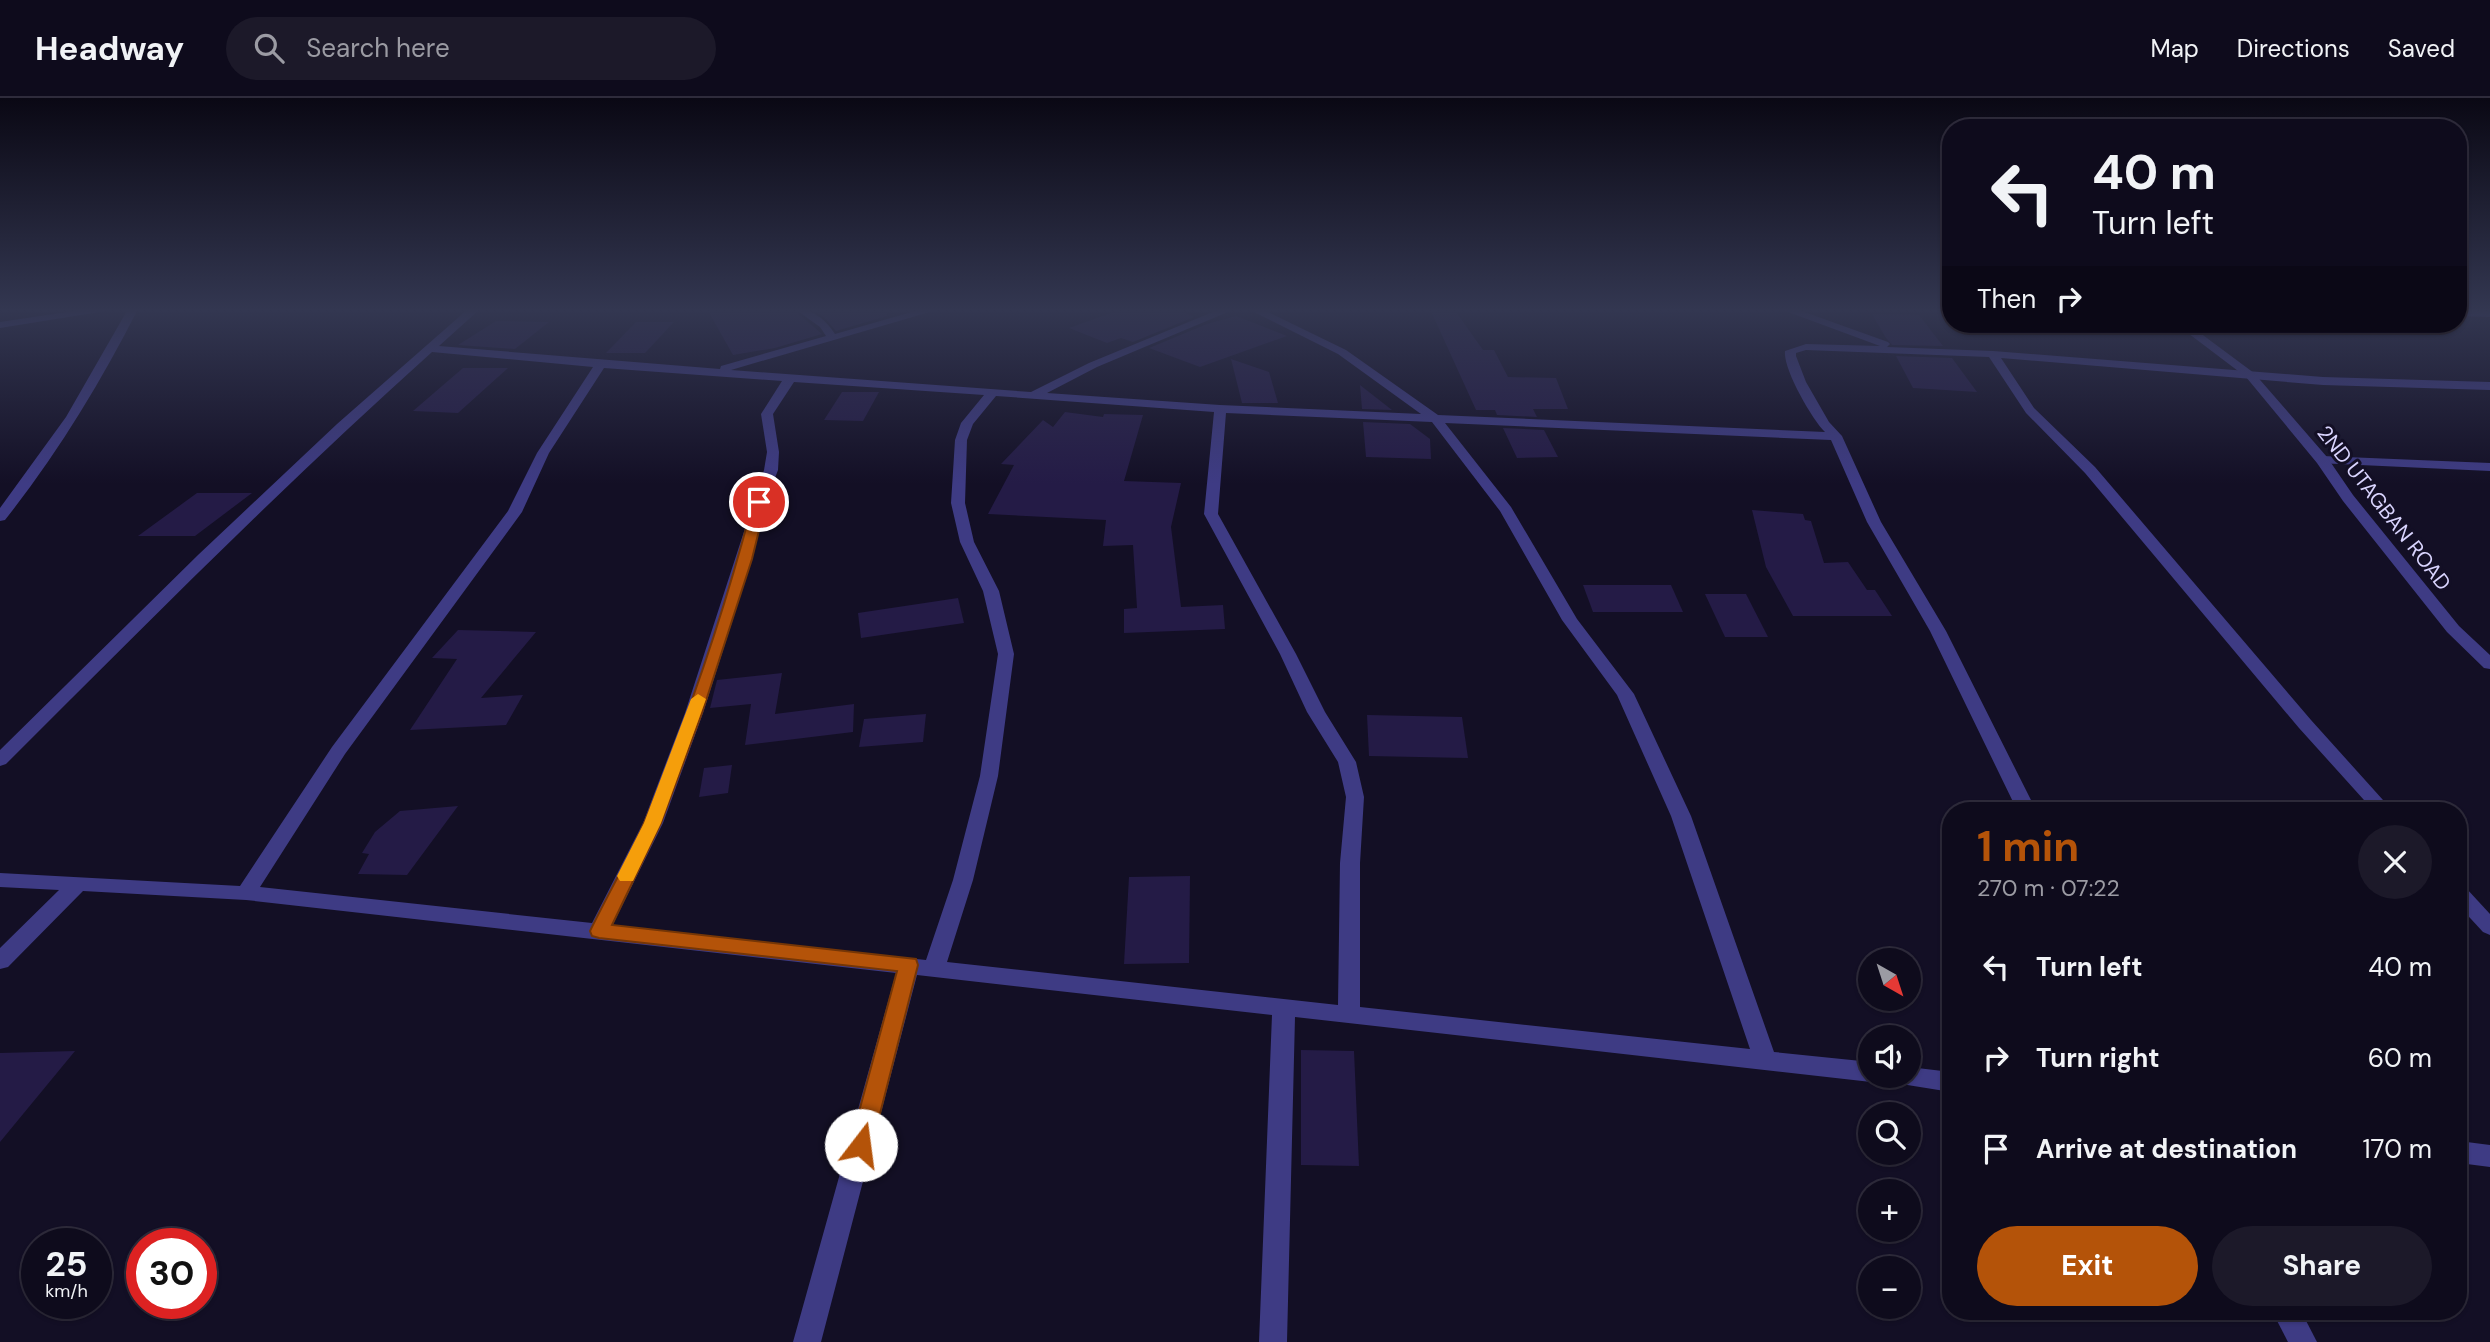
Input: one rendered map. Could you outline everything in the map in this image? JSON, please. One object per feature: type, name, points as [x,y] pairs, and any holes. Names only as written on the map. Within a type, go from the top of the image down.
[{"type":"street","points":[[0,517],[34,475],[72,420],[101,367]]},
{"type":"street","points":[[0,760],[223,539],[341,427],[410,367]]},
{"type":"street","points":[[246,893],[338,751],[515,512],[543,453],[599,367]]},
{"type":"street","points":[[643,367],[1220,409],[1836,436]]},
{"type":"street","points":[[711,372],[728,367]]},
{"type":"street","points":[[1034,395],[1089,367]]},
{"type":"street","points":[[1363,367],[1436,419],[1506,510],[1570,620],[1625,694],[1681,816],[1765,1059]]},
{"type":"street","points":[[1794,367],[1824,424],[1836,436],[1874,522],[1938,631],[2023,802]]},
{"type":"street","points":[[2002,367],[2030,410],[2090,470],[2287,703],[2376,802]]},
{"type":"street","points":[[2153,367],[2323,381],[2490,386]]},
{"type":"street","name":"2ND UTAGBAN ROAD","points":[[2239,367],[2250,375],[2322,460],[2348,498],[2453,629],[2490,664]]},
{"type":"street","points":[[599,931],[653,823],[694,713],[771,470],[773,452],[766,414],[790,378]]},
{"type":"street","points":[[934,968],[963,880],[989,776],[1006,654],[991,591],[967,542],[958,503],[961,440],[967,423],[993,392]]},
{"type":"street","points":[[1220,409],[1211,514],[1288,654],[1316,712],[1347,762],[1355,797],[1350,863],[1349,1014]]},
{"type":"street","points":[[2322,460],[2490,467]]},
{"type":"street","points":[[0,880],[246,893],[1858,1070]]},
{"type":"street","points":[[0,961],[78,884]]},
{"type":"street","points":[[2467,902],[2490,928]]},
{"type":"street","points":[[807,1342],[909,965]]},
{"type":"street","points":[[1273,1342],[1284,1007]]},
{"type":"street","points":[[1921,1078],[1942,1081]]},
{"type":"street","points":[[2467,1153],[2490,1156]]},
{"type":"street","points":[[2292,1320],[2304,1342]]},
{"type":"building","points":[[1233,367],[1255,367],[1269,372],[1278,403],[1242,403]]},
{"type":"building","points":[[1456,367],[1503,367],[1508,377],[1556,378],[1568,409],[1533,409],[1537,417],[1497,415],[1495,410],[1476,410]]},
{"type":"building","points":[[1902,367],[1959,367],[1977,392],[1913,388]]},
{"type":"building","points":[[463,368],[508,368],[458,413],[413,411]]},
{"type":"building","points":[[1360,385],[1392,410],[1362,409]]},
{"type":"building","points":[[842,392],[879,392],[863,421],[824,420]]},
{"type":"building","points":[[1065,412],[1103,417],[1104,414],[1143,415],[1124,481],[1181,483],[1171,527],[1181,607],[1223,605],[1225,629],[1124,633],[1124,609],[1137,608],[1133,545],[1103,546],[1106,520],[988,514],[1014,465],[1001,464],[1043,420],[1053,427]]},
{"type":"building","points":[[1363,422],[1410,424],[1430,439],[1431,459],[1366,457]]},
{"type":"building","points":[[1503,428],[1544,430],[1558,457],[1517,458]]},
{"type":"building","points":[[197,493],[252,493],[195,536],[138,536]]},
{"type":"building","points":[[1752,510],[1803,514],[1805,520],[1811,521],[1824,563],[1848,562],[1867,590],[1875,590],[1892,616],[1793,616],[1766,567]]},
{"type":"building","points":[[1583,585],[1671,585],[1683,612],[1593,612]]},
{"type":"building","points":[[1705,594],[1746,594],[1768,637],[1725,637]]},
{"type":"building","points":[[958,598],[964,623],[861,638],[858,613]]},
{"type":"building","points":[[458,630],[536,632],[481,698],[523,695],[506,725],[410,730],[457,659],[432,658]]},
{"type":"building","points":[[782,673],[775,714],[854,704],[853,732],[745,745],[751,704],[710,708],[717,680]]},
{"type":"building","points":[[926,714],[923,742],[859,747],[864,719]]},
{"type":"building","points":[[1367,715],[1462,717],[1468,758],[1369,756]]},
{"type":"building","points":[[732,765],[728,793],[699,797],[704,768]]},
{"type":"building","points":[[458,806],[407,875],[358,874],[369,854],[362,853],[375,832],[400,811]]},
{"type":"building","points":[[1190,876],[1189,963],[1124,964],[1129,877]]},
{"type":"building","points":[[1301,1050],[1354,1051],[1359,1166],[1301,1165]]},
{"type":"building","points":[[75,1051],[0,1142],[0,1053]]},
{"type":"slow traffic","points":[[626,876],[653,823],[698,699]]},
{"type":"route","points":[[759,502],[745,559],[694,713],[653,823],[599,931],[909,965],[861,1145]]}]
